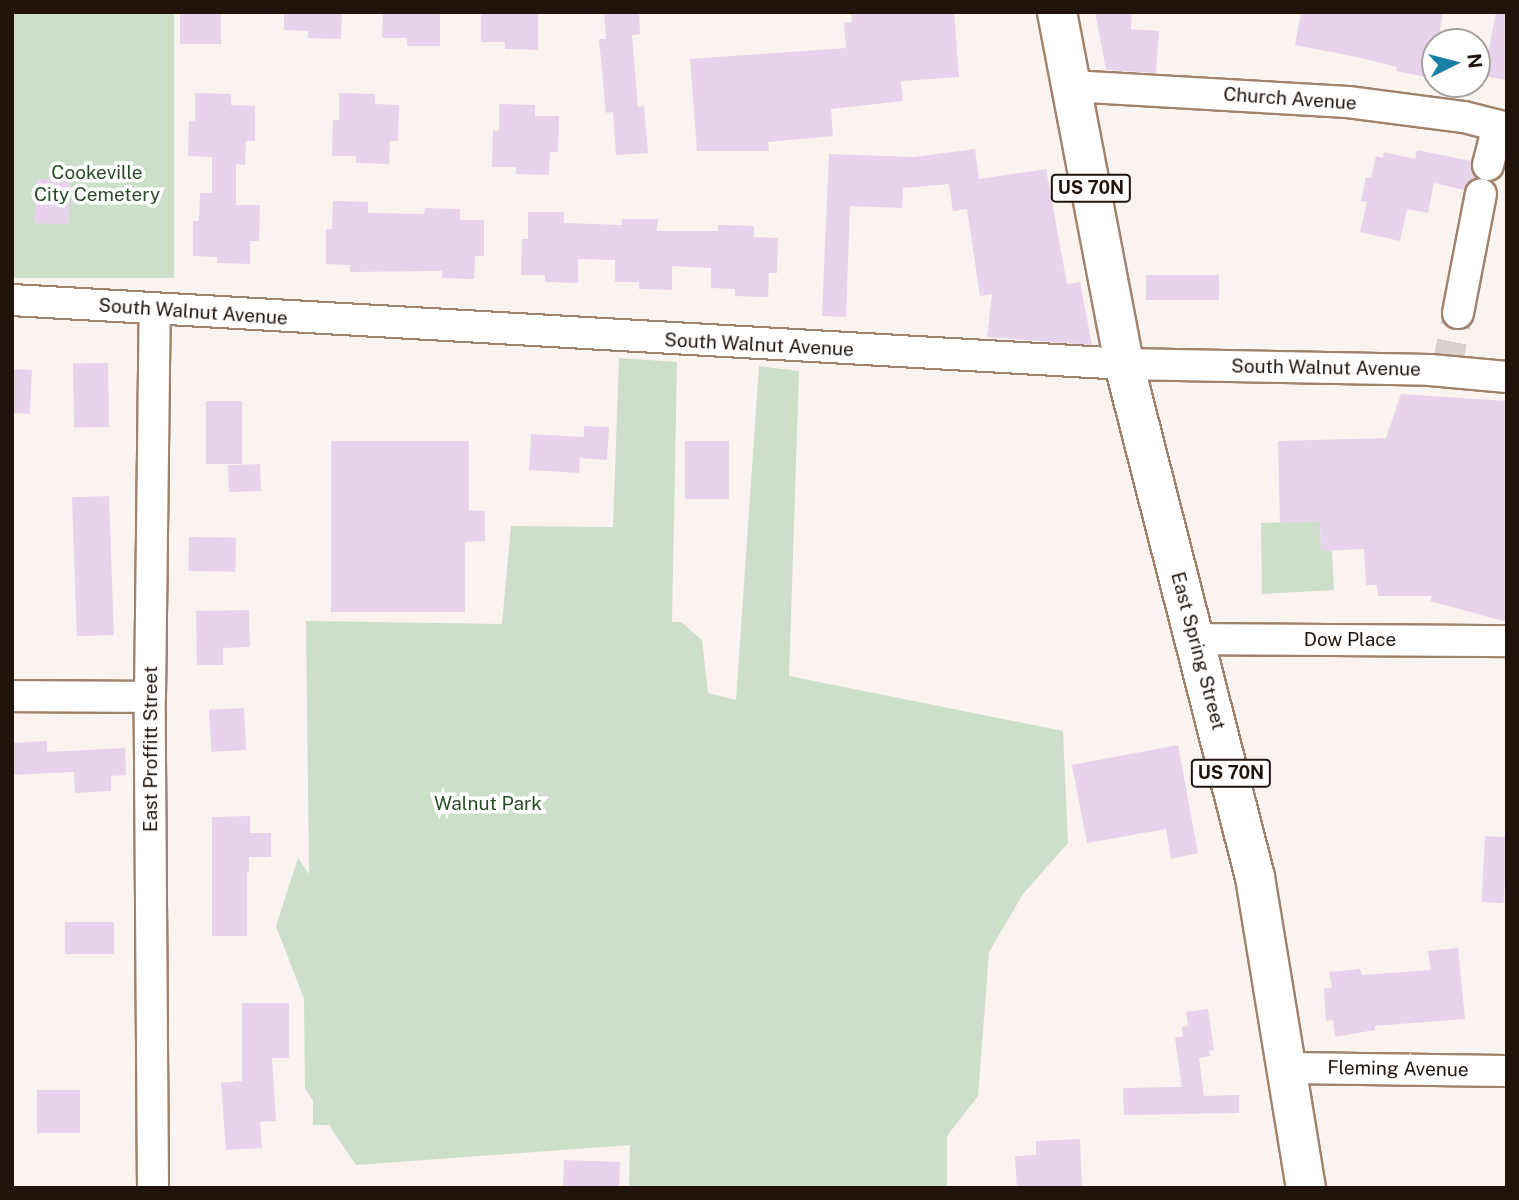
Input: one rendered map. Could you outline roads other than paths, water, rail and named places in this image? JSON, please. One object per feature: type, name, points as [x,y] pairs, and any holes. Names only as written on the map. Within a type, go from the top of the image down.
[{"type":"main road","name":"US 70N","points":[[1057,12],[1124,365]]},
{"type":"main road","name":"East Spring Street","points":[[1124,365],[1252,863],[1289,1068],[1306,1188]]},
{"type":"street","name":"Church Avenue","points":[[1071,86],[1348,102],[1464,117],[1503,127]]},
{"type":"street","points":[[1488,165],[1503,127]]},
{"type":"street","points":[[1458,313],[1480,194]]},
{"type":"street","name":"South Walnut Avenue","points":[[12,300],[1124,365],[1430,370],[1507,377]]},
{"type":"street","name":"East Proffitt Street","points":[[153,1188],[150,698],[155,310]]},
{"type":"street","name":"Dow Place","points":[[1193,639],[1507,641]]},
{"type":"street","points":[[12,696],[150,698]]},
{"type":"street","name":"Fleming Avenue","points":[[1289,1068],[1507,1071]]},
{"type":"tunnel","points":[[1446,371],[1458,313]]},
{"type":"park label","name":"Cookeville City Cemetery","points":[[97,184]]},
{"type":"park label","name":"Walnut Park","points":[[488,804]]}]
